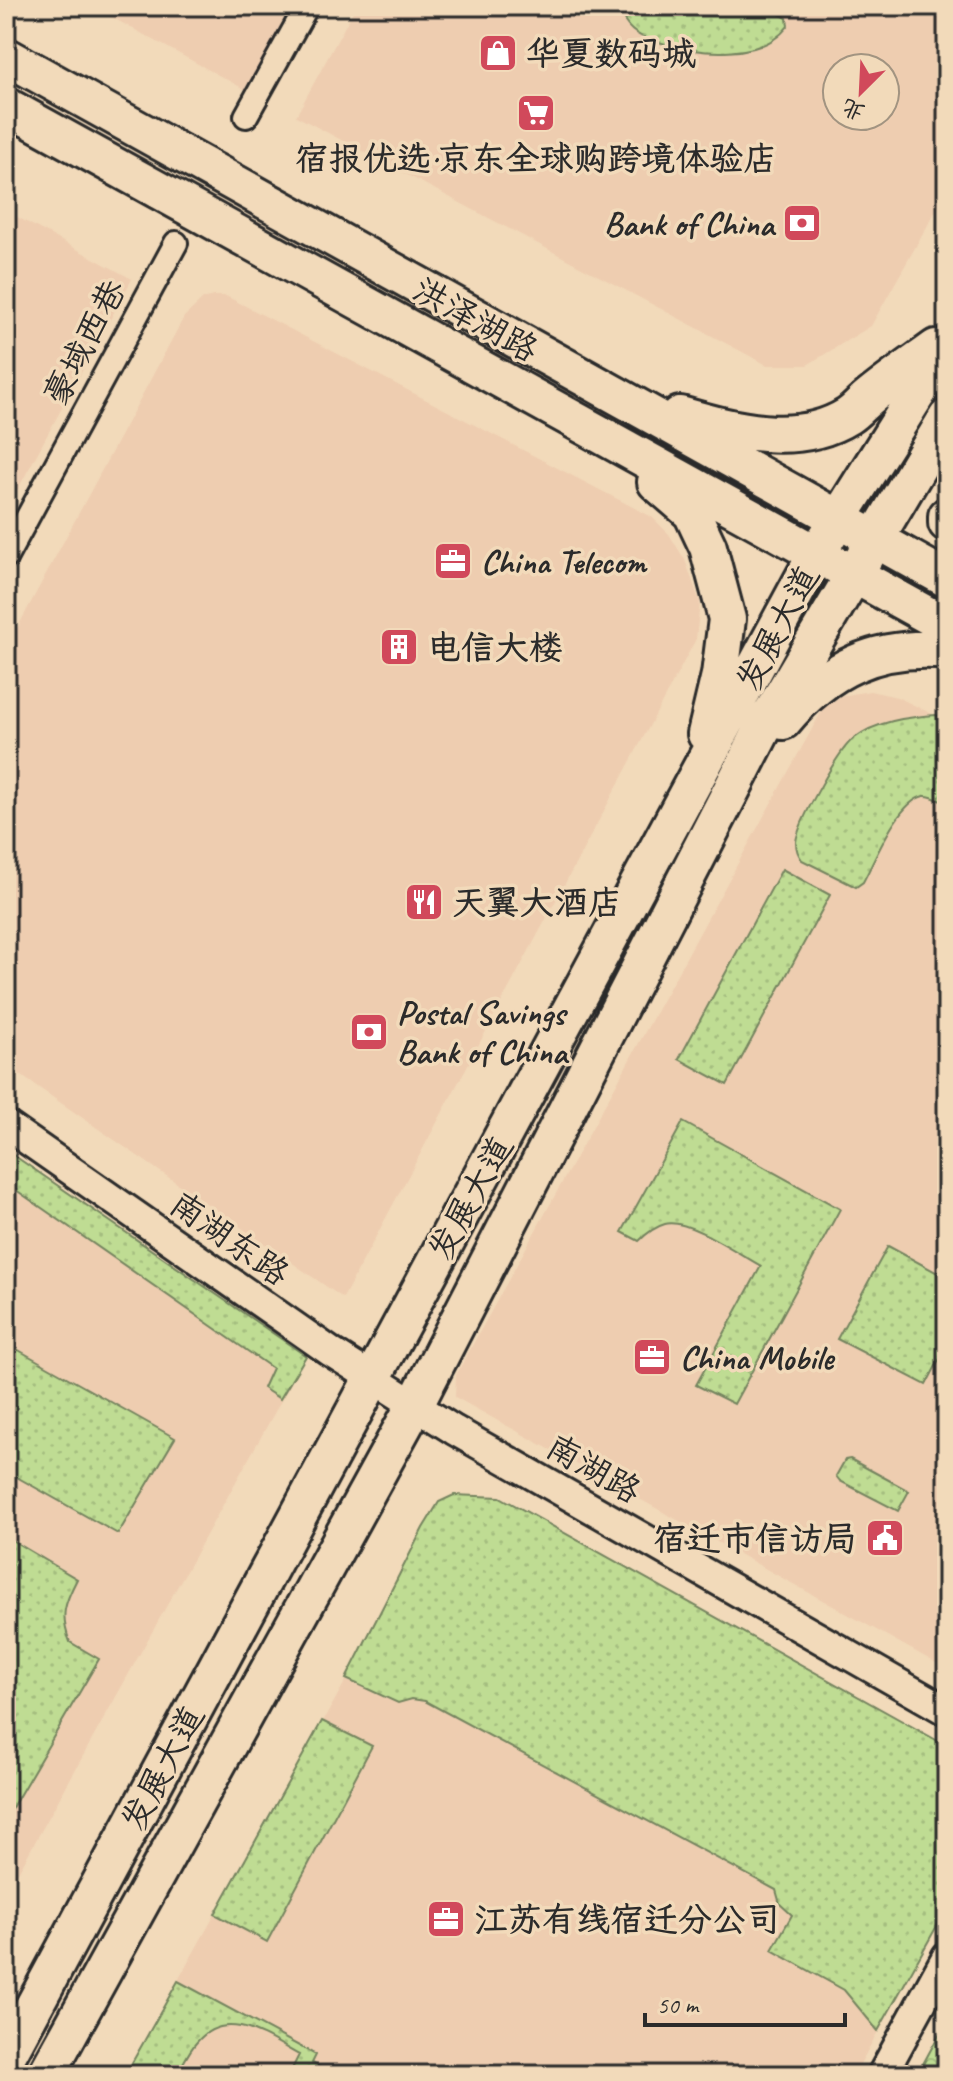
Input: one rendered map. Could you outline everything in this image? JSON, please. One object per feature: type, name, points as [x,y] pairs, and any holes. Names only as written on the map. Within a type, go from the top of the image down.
[{"type":"main road","name":"洪泽湖路","points":[[6,56],[947,579]]},
{"type":"main road","name":"洪泽湖路","points":[[6,106],[947,626]]},
{"type":"main road","points":[[571,372],[676,414],[723,428],[769,435],[818,428],[848,416],[868,398],[947,343]]},
{"type":"main road","name":"发展大道","points":[[6,2058],[817,553],[947,343]]},
{"type":"main road","points":[[554,409],[671,493],[692,513],[708,547],[727,619],[720,675],[694,784]]},
{"type":"main road","name":"发展大道","points":[[46,2075],[415,1405],[767,721],[947,418]]},
{"type":"main road","points":[[947,516],[947,523]]},
{"type":"main road","points":[[725,804],[779,725],[813,688],[851,663],[881,653],[947,651]]},
{"type":"street","points":[[246,116],[307,6]]},
{"type":"street","name":"豪域西巷","points":[[6,557],[176,243]]},
{"type":"street","name":"南湖东路","points":[[6,1125],[371,1378],[415,1405]]},
{"type":"street","name":"南湖路","points":[[415,1405],[947,1711]]},
{"type":"street","points":[[882,2075],[947,1956]]},
{"type":"shaded area","points":[[91,6],[293,6],[246,90]]},
{"type":"shaded area","points":[[356,6],[947,6],[947,191],[871,326],[807,365],[767,365],[296,116]]},
{"type":"shaded area","points":[[6,211],[132,279],[6,511]]},
{"type":"shaded area","points":[[226,296],[652,517],[669,534],[685,560],[700,602],[696,639],[343,1298],[6,1065],[6,649],[184,317],[203,299]]},
{"type":"shaded area","points":[[870,691],[897,697],[947,721],[947,1669],[455,1397],[456,1375],[823,709],[841,696]]},
{"type":"shaded area","points":[[6,1150],[306,1356],[6,1894]]},
{"type":"shaded area","name":"江苏有线宿迁分公司","points":[[454,1495],[500,1497],[947,1746],[947,1907],[854,2075],[125,2075],[354,1666],[423,1528],[439,1502]]},
{"type":"green space","points":[[630,6],[765,6],[787,18],[788,26],[763,45],[746,50],[694,50],[656,42],[637,34],[625,22]]},
{"type":"green space","points":[[936,715],[947,721],[947,804],[924,796],[905,808],[888,833],[863,882],[856,887],[802,860],[796,847],[798,833],[820,788],[846,746],[862,733],[882,724]]},
{"type":"green space","points":[[782,869],[830,895],[727,1085],[679,1059]]},
{"type":"green space","points":[[683,1122],[840,1209],[734,1404],[696,1385],[761,1266],[687,1226],[665,1224],[639,1241],[622,1232]]},
{"type":"green space","points":[[6,1150],[306,1356],[280,1399],[263,1388],[272,1368],[6,1183]]},
{"type":"green space","points":[[888,1246],[947,1278],[947,1345],[926,1385],[837,1339]]},
{"type":"green space","points":[[6,1343],[175,1438],[118,1534],[6,1471]]},
{"type":"green space","points":[[850,1459],[909,1491],[898,1511],[840,1481],[836,1476],[845,1460]]},
{"type":"green space","points":[[454,1495],[500,1497],[947,1746],[947,1908],[878,2031],[844,1990],[772,1950],[792,1915],[780,1904],[776,1890],[425,1701],[412,1699],[398,1703],[346,1679],[423,1528],[439,1502]]},
{"type":"green space","points":[[10,1539],[77,1579],[65,1610],[67,1633],[70,1642],[99,1659],[6,1818],[6,1546]]},
{"type":"green space","points":[[322,1721],[372,1746],[267,1942],[215,1914]]},
{"type":"green space","points":[[178,1981],[316,2055],[312,2063],[334,2075],[289,2075],[299,2055],[261,2034],[234,2026],[208,2032],[193,2047],[176,2075],[144,2075],[129,2068]]},
{"type":"green space","points":[[947,2020],[947,2075],[917,2075]]},
{"type":"place","name":"华夏数码城","points":[[498,53]]},
{"type":"place","name":"宿报优选·京东全球购跨境体验店","points":[[536,113]]},
{"type":"place","name":"Bank of China","points":[[802,223]]},
{"type":"place","name":"China Telecom","points":[[453,561]]},
{"type":"place","name":"电信大楼","points":[[399,647]]},
{"type":"place","name":"天翼大酒店","points":[[424,902]]},
{"type":"place","name":"Postal Savings Bank of China","points":[[369,1032]]},
{"type":"place","name":"China Mobile","points":[[652,1357]]},
{"type":"place","name":"宿迁市信访局","points":[[885,1538]]},
{"type":"place","name":"江苏有线宿迁分公司","points":[[446,1919]]}]
